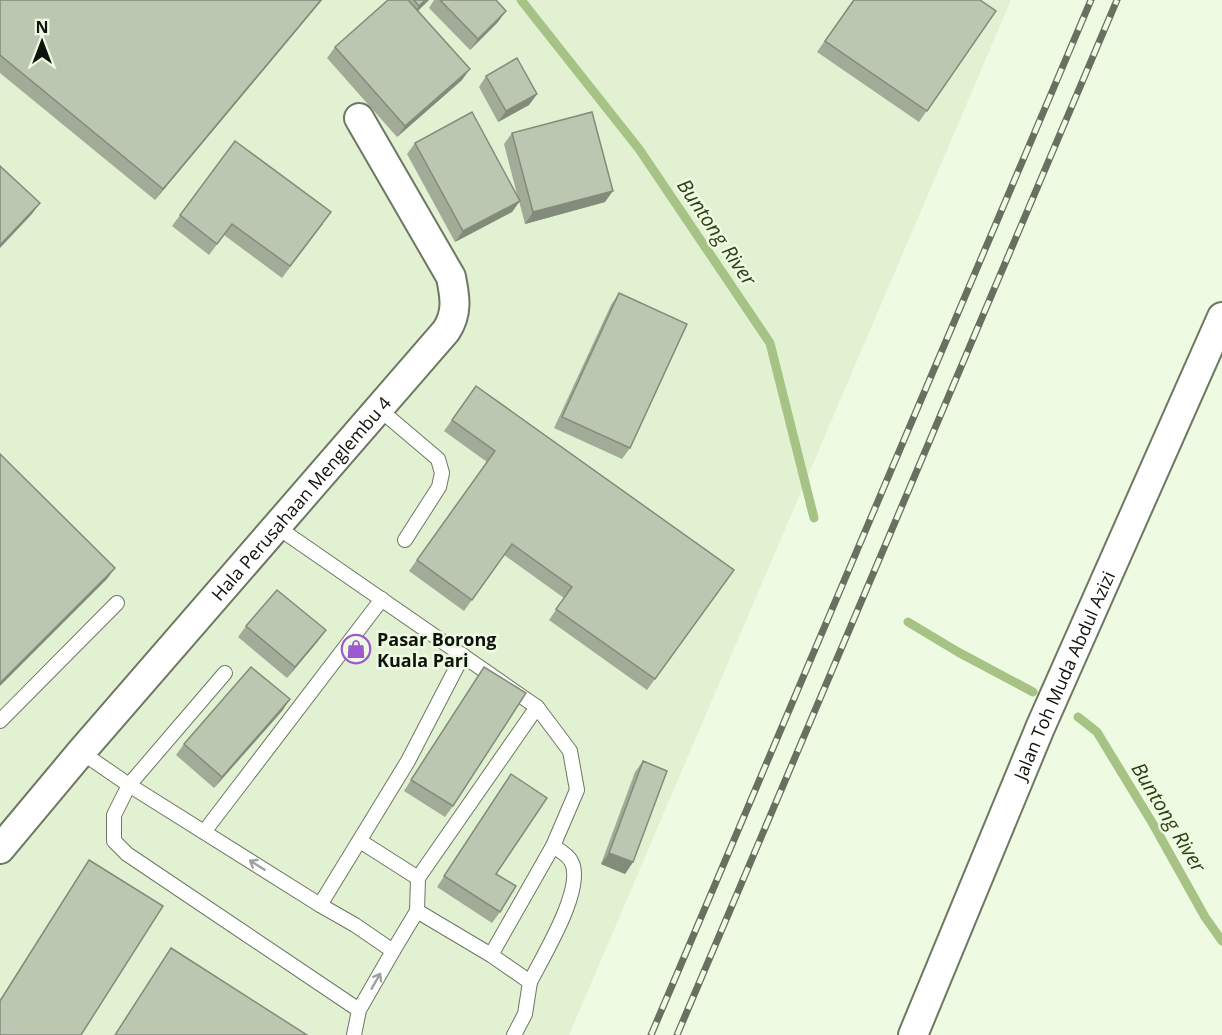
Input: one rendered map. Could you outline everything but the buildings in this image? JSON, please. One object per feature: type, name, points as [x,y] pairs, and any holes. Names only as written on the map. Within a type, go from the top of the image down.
[{"type":"street","name":"Hala Perusahaan Menglembu 4","points":[[0,849],[81,752],[446,331],[453,320],[455,298],[451,277],[359,118]]},
{"type":"street","name":"Jalan Toh Muda Abdul Azizi","points":[[913,1035],[1040,728],[1222,317]]},
{"type":"lane","points":[[379,409],[438,459],[442,473],[439,488],[405,540]]},
{"type":"lane","points":[[277,527],[537,707],[570,751],[577,790],[554,846],[491,955]]},
{"type":"lane","points":[[204,832],[382,599]]},
{"type":"lane","points":[[0,721],[117,603]]},
{"type":"lane","points":[[320,905],[408,761],[463,655]]},
{"type":"lane","points":[[225,673],[129,785],[114,815],[114,841],[128,854],[359,1010]]},
{"type":"lane","points":[[354,1035],[359,1010],[417,910],[418,878],[537,707]]},
{"type":"lane","points":[[81,752],[129,785],[393,951]]},
{"type":"lane","points":[[360,841],[418,878]]},
{"type":"lane","points":[[514,1035],[525,1014],[530,982],[568,907],[574,885],[575,874],[571,859],[554,846]]},
{"type":"lane","points":[[417,910],[491,955],[530,982]]},
{"type":"shaded area","points":[[0,0],[1011,0],[569,1035],[0,1035]]},
{"type":"waterway","name":"Buntong River","points":[[521,0],[639,149],[770,343],[814,518]]},
{"type":"waterway","name":"Buntong River","points":[[908,622],[1033,692]]},
{"type":"waterway","name":"Buntong River","points":[[1078,717],[1097,732],[1153,824],[1205,917],[1222,941]]},
{"type":"railway","points":[[651,1035],[1091,0]]},
{"type":"railway","points":[[677,1035],[1117,0]]},
{"type":"place","name":"Pasar Borong Kuala Pari","points":[[356,649]]}]
